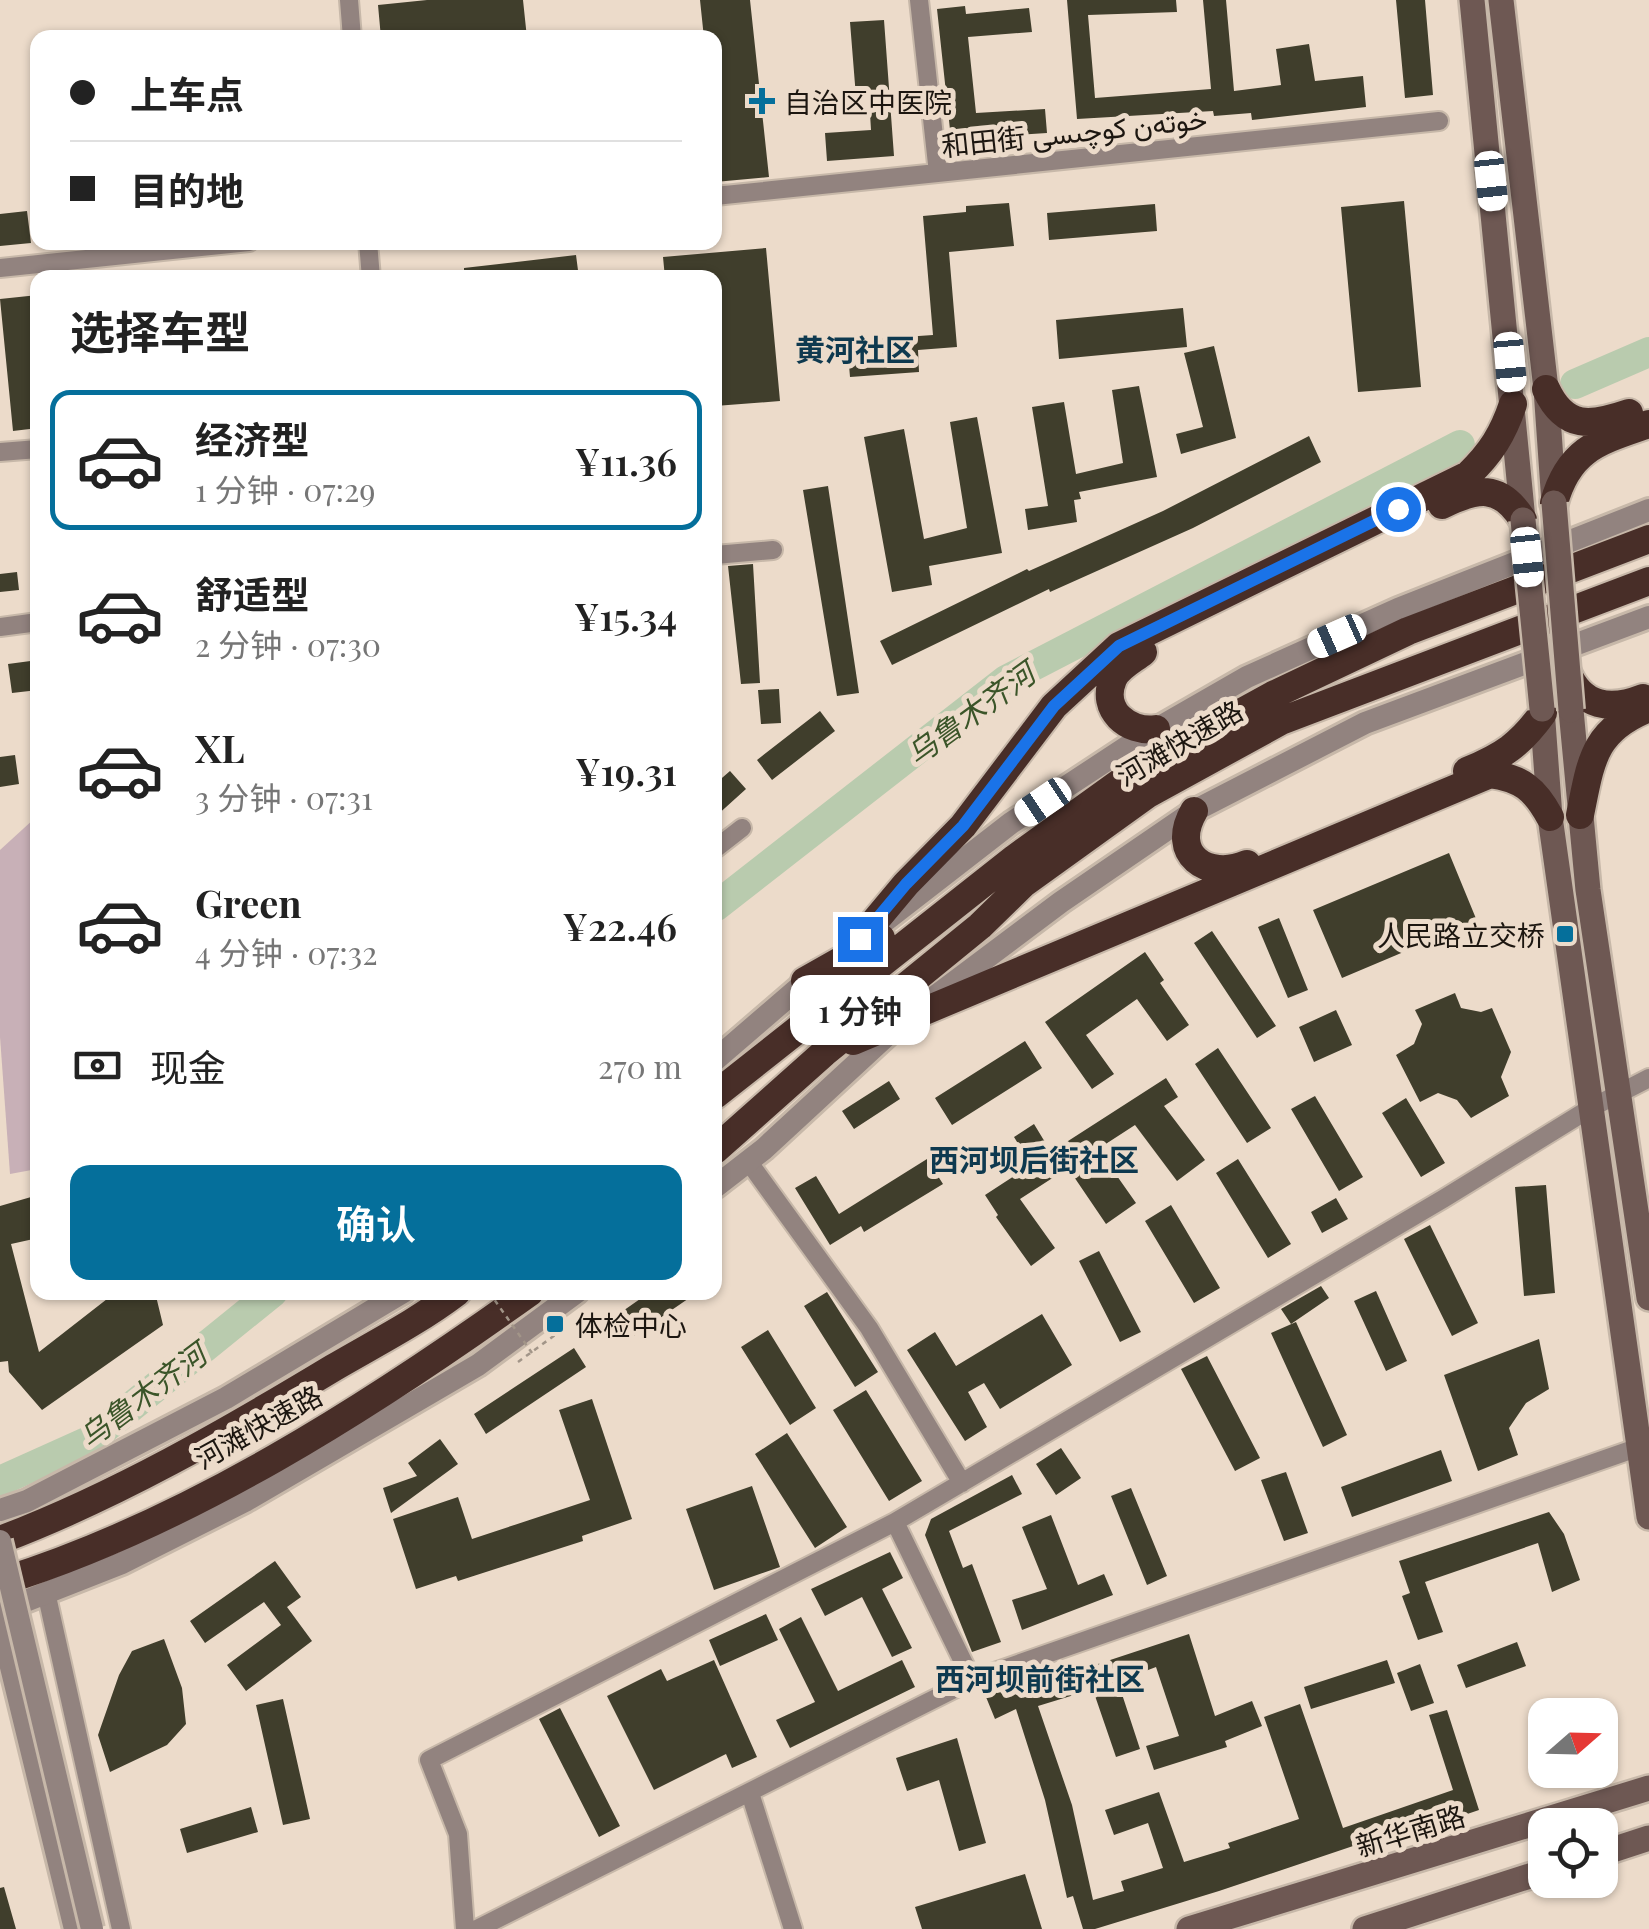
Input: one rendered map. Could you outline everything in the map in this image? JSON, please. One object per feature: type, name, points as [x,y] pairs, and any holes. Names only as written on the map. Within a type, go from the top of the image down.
[{"type":"highway","points":[[1546,389],[1563,414],[1591,424],[1649,406]]},
{"type":"highway","points":[[860,939],[906,884],[963,826],[1054,706],[1119,646],[1468,475],[1489,456],[1504,431],[1513,404]]},
{"type":"highway","points":[[1554,504],[1565,474],[1586,450],[1649,424]]},
{"type":"highway","points":[[1156,728],[1145,730],[1124,723],[1111,704],[1110,692],[1118,671],[1160,640],[1472,492],[1502,497],[1523,520]]},
{"type":"highway","name":"河滩快速路","points":[[722,1089],[995,874],[1140,768],[1273,696],[1408,631],[1649,539]]},
{"type":"highway","name":"河滩快速路","points":[[722,1144],[980,926],[1023,884],[1148,794],[1281,721],[1649,580]]},
{"type":"highway","points":[[1567,672],[1582,696],[1595,704],[1640,703]]},
{"type":"highway","points":[[1580,815],[1596,749],[1607,732],[1640,703]]},
{"type":"highway","points":[[1194,811],[1186,833],[1192,855],[1210,869],[1233,870],[1498,758],[1552,711]]},
{"type":"highway","points":[[824,1054],[1490,774],[1512,777],[1527,785],[1540,797],[1550,816]]},
{"type":"highway","points":[[805,981],[995,874]]},
{"type":"highway","name":"河滩快速路","points":[[0,1540],[172,1460],[444,1300]]},
{"type":"highway","name":"河滩快速路","points":[[0,1582],[48,1567],[111,1539],[282,1454],[466,1338],[519,1300]]},
{"type":"main road","points":[[1472,0],[1523,520],[1552,711],[1580,815],[1616,1093],[1649,1298]]},
{"type":"main road","points":[[1501,0],[1546,389],[1567,672],[1552,711],[1550,816],[1589,1109],[1645,1445],[1649,1516]]},
{"type":"main road","name":"新华南路","points":[[1189,1929],[1649,1788]]},
{"type":"main road","points":[[1618,1848],[1649,1838]]},
{"type":"main road","points":[[1364,1929],[1528,1876]]},
{"type":"street","points":[[348,0],[351,30]]},
{"type":"street","points":[[919,0],[938,173]]},
{"type":"street","name":"和田街 خوتەن كوچىسى","points":[[722,195],[1439,121]]},
{"type":"street","points":[[0,268],[172,250]]},
{"type":"street","points":[[0,452],[30,450]]},
{"type":"street","points":[[722,1054],[805,981],[1011,823],[1156,728],[1247,677],[1398,609],[1649,510]]},
{"type":"street","points":[[722,554],[773,550]]},
{"type":"street","points":[[722,1181],[904,1020],[1062,902],[1194,811],[1365,723],[1649,617]]},
{"type":"street","points":[[0,627],[30,623]]},
{"type":"street","points":[[722,843],[742,828]]},
{"type":"street","points":[[465,1929],[458,1834],[429,1760],[896,1522],[1443,1200],[1616,1093],[1649,1078]]},
{"type":"street","points":[[748,1161],[869,1328],[962,1483]]},
{"type":"street","points":[[0,1510],[26,1501],[226,1398],[390,1300]]},
{"type":"street","points":[[0,1610],[122,1563],[245,1502],[478,1365],[566,1300]]},
{"type":"street","points":[[478,1929],[972,1680],[1645,1445]]},
{"type":"street","points":[[896,1522],[972,1680]]},
{"type":"street","points":[[0,1540],[92,1929]]},
{"type":"street","points":[[46,1592],[121,1929]]},
{"type":"street","points":[[0,1622],[74,1929]]},
{"type":"street","points":[[750,1793],[794,1929]]},
{"type":"path","points":[[495,1300],[532,1353],[566,1328]]},
{"type":"shaded area","points":[[30,823],[30,1170],[10,1174],[0,1037],[0,850]]},
{"type":"building","points":[[427,0],[523,0],[526,30],[380,30],[378,5]]},
{"type":"building","points":[[700,0],[750,0],[769,177],[722,181],[722,30],[703,30]]},
{"type":"building","points":[[1067,0],[1176,0],[1177,12],[1088,15],[1095,98],[1211,89],[1203,0],[1226,0],[1234,91],[1281,85],[1276,49],[1309,44],[1315,81],[1363,76],[1366,107],[1252,120],[1251,113],[1214,116],[1213,111],[1077,119]]},
{"type":"building","points":[[1396,0],[1425,0],[1433,95],[1405,98]]},
{"type":"building","points":[[965,6],[966,14],[1029,8],[1032,32],[968,37],[976,113],[1045,109],[1047,133],[951,139],[937,9]]},
{"type":"building","points":[[884,20],[894,156],[827,161],[825,133],[871,130],[869,97],[856,97],[850,22]]},
{"type":"building","points":[[1404,201],[1421,387],[1358,392],[1341,207]]},
{"type":"building","points":[[1009,203],[1014,246],[949,252],[957,347],[918,350],[919,372],[850,377],[847,341],[933,335],[923,216],[966,212],[966,206]]},
{"type":"building","points":[[1155,204],[1157,231],[1049,240],[1047,213]]},
{"type":"building","points":[[27,211],[30,243],[0,246],[0,214]]},
{"type":"building","points":[[766,248],[780,401],[722,405],[722,270],[664,270],[663,257]]},
{"type":"building","points":[[576,255],[578,270],[464,270]]},
{"type":"building","points":[[30,296],[30,429],[13,431],[0,299]]},
{"type":"building","points":[[1183,308],[1187,347],[1059,359],[1056,320]]},
{"type":"building","points":[[1214,346],[1236,438],[1181,454],[1176,434],[1203,427],[1184,353]]},
{"type":"building","points":[[1139,386],[1157,477],[1079,492],[1081,499],[1074,500],[1077,522],[1028,530],[1025,509],[1048,506],[1032,407],[1064,402],[1076,474],[1123,463],[1112,390]]},
{"type":"building","points":[[977,417],[1002,553],[929,566],[932,585],[892,592],[864,437],[904,429],[924,539],[967,528],[950,422]]},
{"type":"building","points":[[1309,436],[1321,462],[1193,528],[1050,592],[1049,589],[892,665],[880,641],[1027,569],[1163,511]]},
{"type":"building","points":[[828,486],[859,693],[837,696],[803,490]]},
{"type":"building","points":[[753,564],[760,683],[741,684],[728,566]]},
{"type":"building","points":[[17,572],[19,590],[0,592],[0,574]]},
{"type":"building","points":[[30,661],[30,691],[12,693],[8,664]]},
{"type":"building","points":[[779,689],[781,723],[761,724],[758,690]]},
{"type":"building","points":[[820,711],[835,731],[772,780],[757,760]]},
{"type":"building","points":[[15,755],[19,784],[0,787],[0,757]]},
{"type":"building","points":[[730,771],[746,789],[722,811],[722,778]]},
{"type":"building","points":[[1449,853],[1477,921],[1342,978],[1313,910]]},
{"type":"building","points":[[1279,918],[1308,990],[1288,998],[1258,927]]},
{"type":"building","points":[[1212,931],[1276,1026],[1257,1038],[1194,943]]},
{"type":"building","points":[[1145,952],[1164,980],[1160,983],[1189,1025],[1167,1041],[1137,999],[1086,1035],[1114,1074],[1092,1089],[1045,1022]]},
{"type":"building","points":[[1455,993],[1461,1008],[1481,1012],[1492,1008],[1511,1052],[1501,1077],[1509,1096],[1471,1118],[1457,1100],[1438,1093],[1420,1102],[1396,1055],[1414,1044],[1422,1024],[1415,1010]]},
{"type":"building","points":[[1336,1010],[1352,1045],[1314,1062],[1299,1027]]},
{"type":"building","points":[[1025,1041],[1042,1068],[952,1125],[935,1098]]},
{"type":"building","points":[[1218,1048],[1271,1128],[1247,1143],[1195,1064]]},
{"type":"building","points":[[1166,1078],[1178,1097],[1164,1106],[1205,1160],[1177,1181],[1135,1125],[1098,1149],[1136,1203],[1106,1224],[1068,1168],[1020,1199],[1055,1248],[1031,1266],[985,1195],[1031,1165],[1014,1137],[1034,1124],[1051,1152]]},
{"type":"building","points":[[889,1081],[900,1099],[854,1129],[842,1111]]},
{"type":"building","points":[[1315,1096],[1363,1177],[1339,1191],[1291,1109]]},
{"type":"building","points":[[1406,1098],[1445,1163],[1421,1177],[1382,1113]]},
{"type":"building","points":[[927,1159],[943,1184],[864,1232],[861,1226],[830,1245],[795,1188],[816,1176],[839,1214]]},
{"type":"building","points":[[1238,1159],[1291,1244],[1268,1258],[1216,1173]]},
{"type":"building","points":[[1546,1185],[1555,1293],[1524,1296],[1515,1187]]},
{"type":"building","points":[[30,1197],[30,1240],[11,1244],[39,1352],[106,1300],[157,1300],[163,1325],[42,1410],[9,1372],[8,1361],[0,1362],[0,1206]]},
{"type":"building","points":[[1336,1198],[1348,1219],[1322,1233],[1311,1212]]},
{"type":"building","points":[[1171,1205],[1220,1288],[1194,1303],[1145,1221]]},
{"type":"building","points":[[1430,1225],[1478,1323],[1452,1336],[1404,1239]]},
{"type":"building","points":[[1099,1251],[1141,1332],[1120,1342],[1079,1261]]},
{"type":"building","points":[[1321,1286],[1329,1298],[1291,1324],[1281,1309]]},
{"type":"building","points":[[1376,1291],[1407,1361],[1386,1371],[1354,1301]]},
{"type":"building","points":[[827,1292],[878,1372],[855,1387],[804,1306]]},
{"type":"building","points":[[639,1300],[686,1300],[625,1342],[610,1320]]},
{"type":"building","points":[[1042,1314],[1072,1365],[1000,1409],[984,1383],[968,1392],[987,1427],[965,1441],[907,1350],[935,1332],[956,1366]]},
{"type":"building","points":[[1296,1322],[1347,1435],[1323,1447],[1271,1333]]},
{"type":"building","points":[[768,1330],[816,1408],[790,1425],[741,1347]]},
{"type":"building","points":[[1539,1339],[1549,1389],[1526,1403],[1509,1428],[1518,1455],[1478,1471],[1444,1375]]},
{"type":"building","points":[[574,1348],[586,1367],[486,1434],[474,1414]]},
{"type":"building","points":[[1207,1356],[1260,1458],[1235,1471],[1181,1369]]},
{"type":"building","points":[[866,1390],[922,1481],[889,1501],[833,1410]]},
{"type":"building","points":[[592,1399],[632,1519],[582,1536],[583,1541],[458,1581],[456,1576],[416,1589],[393,1519],[458,1497],[472,1539],[590,1500],[559,1410]]},
{"type":"building","points":[[787,1433],[847,1527],[815,1548],[755,1454]]},
{"type":"building","points":[[440,1439],[458,1464],[391,1513],[383,1488],[417,1476],[408,1463]]},
{"type":"building","points":[[1061,1448],[1081,1478],[1056,1495],[1036,1464]]},
{"type":"building","points":[[1441,1450],[1452,1481],[1352,1517],[1341,1487]]},
{"type":"building","points":[[1286,1472],[1308,1533],[1284,1541],[1261,1480]]},
{"type":"building","points":[[1012,1475],[1022,1494],[949,1531],[963,1568],[972,1564],[1001,1642],[972,1652],[925,1535],[931,1519]]},
{"type":"building","points":[[752,1486],[780,1567],[714,1590],[686,1509]]},
{"type":"building","points":[[1131,1488],[1167,1576],[1147,1585],[1111,1496]]},
{"type":"building","points":[[1549,1512],[1564,1534],[1580,1580],[1552,1592],[1538,1543],[1425,1582],[1443,1632],[1418,1640],[1402,1596],[1410,1593],[1399,1561]]},
{"type":"building","points":[[1051,1515],[1078,1585],[1104,1574],[1113,1595],[1022,1630],[1012,1600],[1047,1589],[1022,1527]]},
{"type":"building","points":[[890,1552],[903,1578],[882,1589],[912,1648],[892,1657],[862,1597],[825,1616],[811,1589]]},
{"type":"building","points":[[275,1561],[301,1597],[287,1607],[312,1641],[246,1691],[227,1665],[281,1625],[264,1602],[205,1643],[190,1621]]},
{"type":"building","points":[[766,1614],[778,1640],[720,1666],[709,1640]]},
{"type":"building","points":[[801,1617],[838,1691],[902,1660],[915,1687],[790,1748],[776,1720],[815,1702],[779,1629]]},
{"type":"building","points":[[1189,1634],[1215,1716],[1252,1701],[1262,1726],[1225,1741],[1227,1747],[1154,1770],[1146,1746],[1179,1736],[1156,1667],[1106,1686],[1098,1664]]},
{"type":"building","points":[[164,1639],[182,1688],[186,1724],[167,1745],[110,1772],[98,1735],[119,1675],[132,1651]]},
{"type":"building","points":[[1517,1642],[1526,1666],[1466,1688],[1457,1665]]},
{"type":"building","points":[[714,1660],[757,1757],[732,1768],[726,1754],[654,1790],[607,1696],[661,1669],[667,1681]]},
{"type":"building","points":[[1387,1660],[1395,1683],[1311,1709],[1304,1687]]},
{"type":"building","points":[[1420,1664],[1434,1703],[1411,1711],[1397,1673]]},
{"type":"building","points":[[1067,1669],[1074,1695],[1038,1706],[1072,1805],[1093,1900],[1124,1891],[1121,1881],[1163,1868],[1148,1823],[1114,1835],[1105,1810],[1159,1792],[1184,1862],[1299,1819],[1264,1717],[1300,1704],[1343,1828],[1453,1790],[1429,1715],[1447,1710],[1479,1810],[1364,1849],[1362,1843],[1219,1891],[1095,1929],[1083,1929],[1073,1896],[1067,1898],[1045,1800],[1016,1709],[995,1719],[986,1697]]},
{"type":"building","points":[[1118,1682],[1140,1749],[1116,1757],[1093,1690]]},
{"type":"building","points":[[283,1699],[310,1819],[283,1825],[256,1705]]},
{"type":"building","points":[[560,1708],[620,1826],[599,1837],[539,1719]]},
{"type":"building","points":[[957,1738],[986,1843],[959,1851],[939,1780],[907,1791],[896,1758]]},
{"type":"building","points":[[251,1807],[258,1832],[187,1853],[180,1829]]},
{"type":"building","points":[[1025,1874],[1042,1929],[922,1929],[915,1907]]},
{"type":"building","points":[[4,1887],[16,1929],[0,1929],[0,1888]]},
{"type":"waterway","name":"乌鲁木齐河","points":[[1575,384],[1649,352]]},
{"type":"waterway","name":"乌鲁木齐河","points":[[722,902],[1006,680],[1460,445]]},
{"type":"waterway","name":"乌鲁木齐河","points":[[0,1481],[89,1441],[263,1300]]},
{"type":"place","name":"自治区中医院","points":[[762,101]]},
{"type":"place","name":"人民路立交桥","points":[[1565,934]]},
{"type":"place","name":"体检中心","points":[[555,1324]]},
{"type":"district","name":"黄河社区","points":[[855,349]]},
{"type":"district","name":"西河坝后街社区","points":[[1034,1159]]},
{"type":"district","name":"西河坝前街社区","points":[[1040,1678]]},
{"type":"route","points":[[860,939],[906,884],[963,826],[1054,706],[1119,646],[1398,509]]}]
